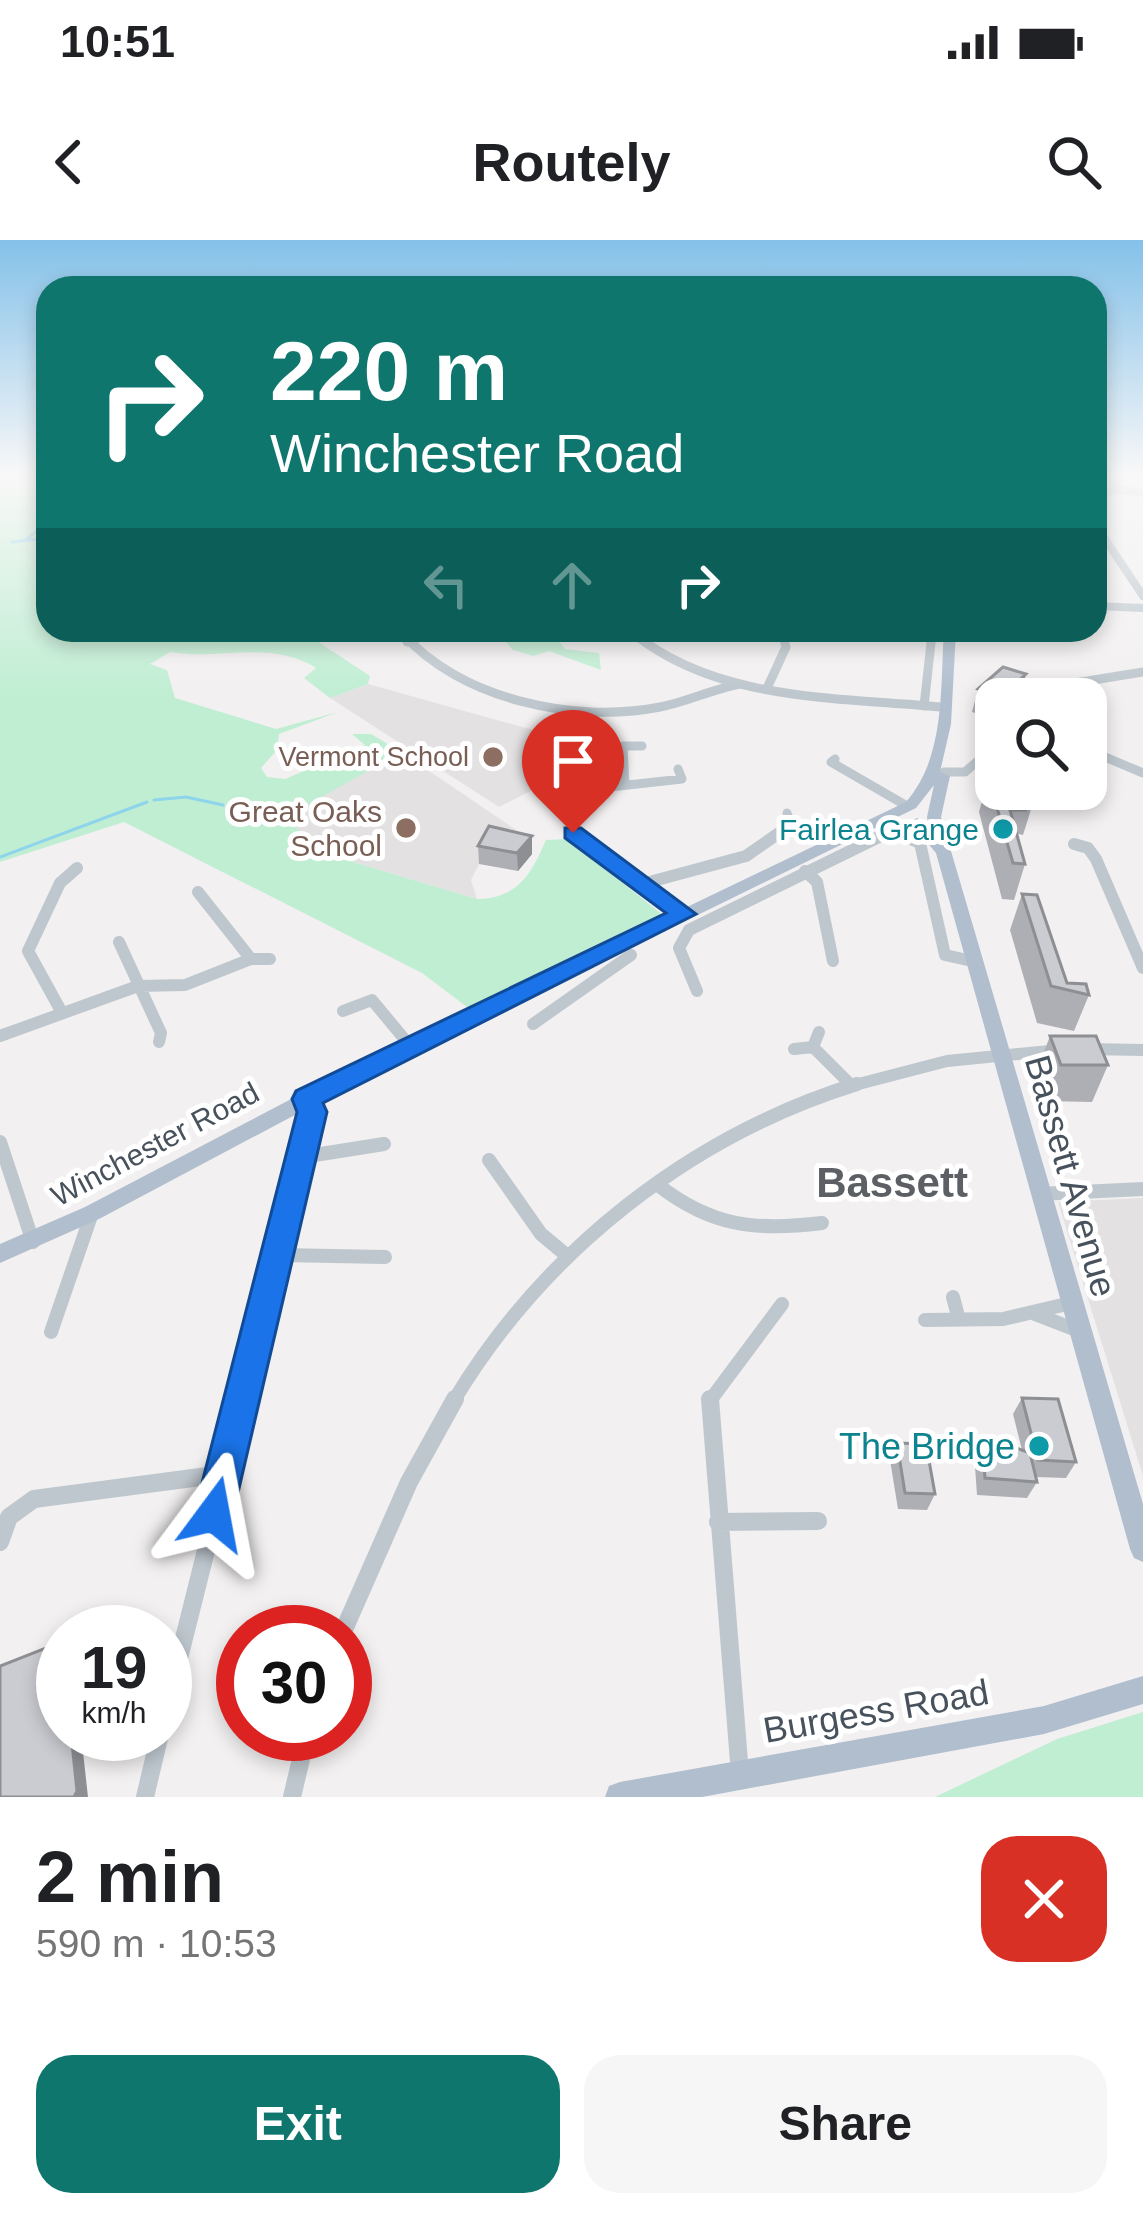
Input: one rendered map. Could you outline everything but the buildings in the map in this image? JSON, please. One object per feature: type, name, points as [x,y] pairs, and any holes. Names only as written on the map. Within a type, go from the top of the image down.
[{"type":"main road","name":"Bassett Avenue","points":[[949,642],[940,748],[944,772],[935,816],[972,961],[1143,1549]]},
{"type":"main road","name":"Bassett Avenue","points":[[940,748],[928,788],[909,816],[944,854]]},
{"type":"main road","points":[[909,816],[935,816]]},
{"type":"main road","name":"Winchester Road","points":[[0,1254],[92,1213],[307,1099],[684,914],[733,900],[862,828],[909,816]]},
{"type":"main road","name":"Burgess Road","points":[[620,1797],[1044,1720],[1137,1697]]},
{"type":"street","points":[[1115,548],[1143,596]]},
{"type":"street","points":[[1130,575],[1143,578]]},
{"type":"street","points":[[1107,606],[1143,608]]},
{"type":"street","points":[[407,642],[426,661],[462,681],[586,710],[661,708],[740,684]]},
{"type":"street","points":[[645,642],[662,656],[740,684],[942,707]]},
{"type":"street","points":[[768,686],[785,642]]},
{"type":"street","points":[[923,706],[931,642]]},
{"type":"street","points":[[1100,678],[1143,671]]},
{"type":"street","points":[[625,785],[623,746],[642,746]]},
{"type":"street","points":[[1107,759],[1140,774]]},
{"type":"street","points":[[830,762],[909,816]]},
{"type":"street","points":[[944,772],[965,772],[975,764]]},
{"type":"street","points":[[678,769],[682,779],[583,790],[573,833],[684,914]]},
{"type":"street","points":[[642,884],[730,862],[775,839],[790,820],[787,813]]},
{"type":"street","name":"Winchester Road","points":[[698,991],[679,948],[689,930],[733,900],[805,871],[909,816]]},
{"type":"street","name":"Bassett Avenue","points":[[909,816],[920,843],[945,955],[972,961]]},
{"type":"street","points":[[1075,844],[1088,848],[1096,859],[1143,968]]},
{"type":"street","points":[[61,1010],[28,951],[60,883],[77,868]]},
{"type":"street","points":[[805,871],[817,882],[832,961]]},
{"type":"street","points":[[197,892],[251,959]]},
{"type":"street","points":[[119,942],[161,1033],[159,1042]]},
{"type":"street","points":[[0,1036],[61,1010],[138,986],[214,979],[251,959],[270,959]]},
{"type":"street","points":[[533,1024],[628,961]]},
{"type":"street","points":[[524,993],[546,1015]]},
{"type":"street","points":[[344,1011],[378,997],[411,1048]]},
{"type":"street","points":[[813,1047],[819,1032]]},
{"type":"street","points":[[794,1048],[813,1047],[850,1085]]},
{"type":"street","points":[[354,1605],[387,1524],[478,1362],[565,1254],[658,1185],[729,1138],[850,1085],[998,1051],[1143,1050]]},
{"type":"street","points":[[191,1605],[281,1255],[312,1112],[307,1099]]},
{"type":"street","points":[[302,1157],[329,1157],[368,1140],[385,1144]]},
{"type":"street","points":[[0,1142],[33,1241]]},
{"type":"street","points":[[489,1160],[542,1234],[565,1254]]},
{"type":"street","points":[[658,1185],[720,1227],[822,1223]]},
{"type":"street","points":[[1040,1194],[1143,1189]]},
{"type":"street","points":[[51,1332],[92,1213]]},
{"type":"street","points":[[281,1255],[375,1261]]},
{"type":"street","points":[[953,1297],[959,1320]]},
{"type":"street","points":[[925,1320],[1031,1313],[1071,1303]]},
{"type":"street","points":[[740,1775],[707,1410],[711,1396],[782,1304]]},
{"type":"street","points":[[1031,1313],[1079,1331]]},
{"type":"street","points":[[0,1542],[9,1517],[34,1499],[223,1474]]},
{"type":"street","points":[[718,1522],[818,1521]]},
{"type":"street","points":[[145,1797],[154,1761]]},
{"type":"street","points":[[292,1797],[301,1761]]},
{"type":"shaded area","name":"Vermont School","points":[[368,684],[565,739],[564,774],[499,807],[330,698]]},
{"type":"shaded area","name":"Great Oaks School","points":[[401,752],[528,838],[479,864],[471,880],[477,899],[343,859],[281,819]]},
{"type":"shaded area","points":[[1143,1198],[1143,1476],[1058,1202]]},
{"type":"green space","points":[[0,548],[36,548],[36,642],[318,642],[370,676],[368,684],[330,698],[304,678],[316,668],[281,655],[170,652],[150,664],[167,670],[175,698],[276,729],[338,712],[279,734],[277,750],[261,768],[267,777],[285,779],[365,745],[352,734],[371,734],[401,752],[283,819],[343,859],[477,899],[491,898],[521,882],[546,840],[568,839],[665,917],[471,1010],[422,973],[124,822],[0,862]]},
{"type":"green space","points":[[506,642],[559,642],[565,649],[599,653],[601,670],[549,651],[533,656],[513,650]]},
{"type":"green space","points":[[1143,1712],[1143,1797],[935,1797],[1057,1739]]},
{"type":"waterway","points":[[154,800],[186,797],[223,805]]},
{"type":"waterway","points":[[0,857],[147,802]]},
{"type":"place","name":"Vermont School","points":[[493,757]]},
{"type":"place","name":"Great Oaks School","points":[[406,828]]},
{"type":"place","name":"Fairlea Grange","points":[[1003,829]]},
{"type":"place","name":"The Bridge","points":[[1039,1446]]},
{"type":"district","name":"Bassett","points":[[892,1182]]},
{"type":"route","points":[[214,1514],[281,1255],[312,1112],[307,1099],[684,914],[573,833]]}]
